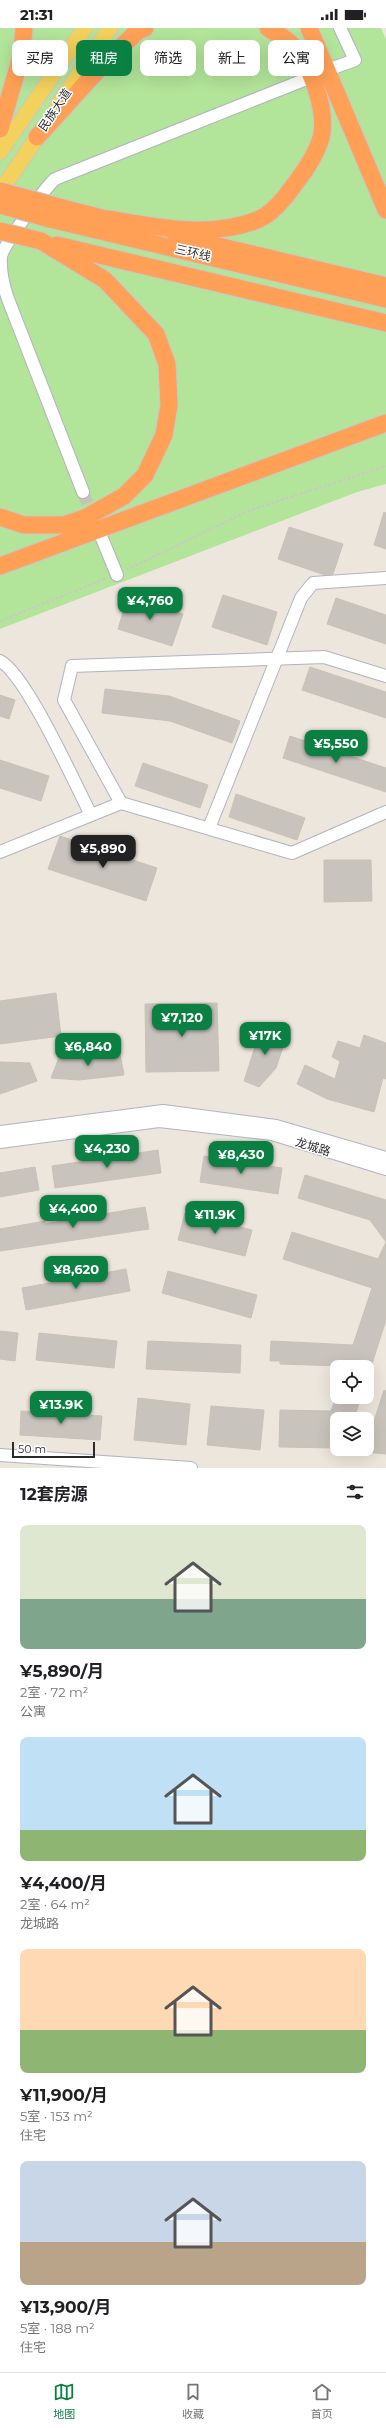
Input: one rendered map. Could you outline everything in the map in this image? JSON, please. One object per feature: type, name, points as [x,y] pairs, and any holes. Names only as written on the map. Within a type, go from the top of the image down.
[{"type":"highway","points":[[0,129],[22,53],[24,28]]},
{"type":"highway","points":[[37,137],[107,60],[138,31],[145,28]]},
{"type":"highway","points":[[0,192],[55,213],[168,228],[218,231],[259,220],[285,198],[307,169],[321,137],[321,107],[308,66],[291,44],[268,28]]},
{"type":"highway","points":[[309,28],[386,210]]},
{"type":"highway","name":"三环线","points":[[0,205],[55,213],[386,299]]},
{"type":"highway","points":[[108,219],[386,286]]},
{"type":"highway","name":"三环线","points":[[0,231],[386,323]]},
{"type":"highway","points":[[0,517],[24,525],[64,525],[87,516],[124,496],[145,475],[164,435],[169,405],[167,364],[156,334],[105,280],[41,241]]},
{"type":"highway","points":[[0,566],[386,422]]},
{"type":"main road","name":"民族大道","points":[[0,152],[85,28]]},
{"type":"main road","name":"民族大道","points":[[0,192],[110,28]]},
{"type":"street","points":[[333,68],[355,60],[340,28]]},
{"type":"street","points":[[82,492],[0,277],[1,255],[43,190],[54,179],[304,80]]},
{"type":"street","points":[[101,536],[116,575]]},
{"type":"street","points":[[209,828],[301,598],[314,583],[386,578]]},
{"type":"street","points":[[121,803],[64,700],[72,666],[324,656],[386,676]]},
{"type":"street","points":[[0,662],[6,664],[23,684],[91,815]]},
{"type":"street","points":[[0,852],[121,803],[292,853],[386,812]]},
{"type":"street","name":"龙城路","points":[[0,1132],[163,1111],[276,1126],[386,1158]]},
{"type":"street","name":"龙城路","points":[[0,1142],[159,1121],[272,1134],[386,1169]]},
{"type":"street","points":[[0,1455],[192,1468]]},
{"type":"path","points":[[0,621],[116,575],[248,511],[386,466]]},
{"type":"green space","points":[[0,28],[381,28],[386,39],[386,484],[357,492],[0,629]]},
{"type":"building","points":[[384,512],[386,513],[386,549],[374,545]]},
{"type":"building","points":[[289,527],[343,544],[333,574],[325,575],[278,559]]},
{"type":"building","points":[[223,595],[277,612],[267,645],[212,627]]},
{"type":"building","points":[[128,596],[183,614],[172,646],[118,629]]},
{"type":"building","points":[[336,598],[386,615],[386,644],[327,624]]},
{"type":"building","points":[[310,667],[386,692],[386,718],[302,690]]},
{"type":"building","points":[[105,689],[169,696],[240,721],[232,743],[170,721],[102,713]]},
{"type":"building","points":[[0,695],[15,700],[9,719],[0,716]]},
{"type":"building","points":[[290,736],[386,768],[386,792],[283,758]]},
{"type":"building","points":[[0,760],[49,776],[41,801],[0,788]]},
{"type":"building","points":[[143,763],[208,785],[200,808],[135,786]]},
{"type":"building","points":[[236,794],[305,818],[297,840],[229,817]]},
{"type":"building","points":[[60,836],[157,868],[146,901],[48,869]]},
{"type":"building","points":[[324,860],[371,860],[372,901],[324,902]]},
{"type":"building","points":[[56,993],[61,1036],[0,1044],[0,1001]]},
{"type":"building","points":[[217,1003],[219,1071],[146,1072],[145,1004]]},
{"type":"building","points":[[261,1028],[278,1034],[279,1029],[288,1032],[276,1068],[259,1087],[244,1081]]},
{"type":"building","points":[[364,1035],[386,1043],[386,1079],[383,1078],[374,1112],[327,1099],[297,1084],[305,1065],[335,1079],[340,1061],[332,1057],[338,1041],[360,1048]]},
{"type":"building","points":[[120,1054],[124,1075],[79,1080],[51,1078],[60,1055]]},
{"type":"building","points":[[0,1062],[30,1063],[37,1081],[0,1094]]},
{"type":"building","points":[[158,1150],[161,1173],[55,1188],[52,1166]]},
{"type":"building","points":[[204,1156],[282,1168],[278,1194],[200,1182]]},
{"type":"building","points":[[35,1167],[39,1190],[0,1197],[0,1173]]},
{"type":"building","points":[[305,1175],[386,1200],[386,1242],[370,1220],[298,1198]]},
{"type":"building","points":[[145,1207],[149,1229],[0,1251],[0,1229],[45,1221],[45,1224]]},
{"type":"building","points":[[185,1213],[252,1230],[245,1256],[178,1240]]},
{"type":"building","points":[[292,1232],[378,1259],[386,1242],[386,1320],[373,1360],[330,1360],[330,1366],[280,1364],[280,1361],[270,1361],[271,1341],[353,1345],[372,1288],[283,1259]]},
{"type":"building","points":[[126,1269],[130,1291],[26,1310],[22,1288]]},
{"type":"building","points":[[168,1271],[257,1295],[251,1318],[162,1293]]},
{"type":"building","points":[[0,1331],[18,1333],[15,1361],[0,1359]]},
{"type":"building","points":[[39,1333],[117,1341],[114,1368],[36,1360]]},
{"type":"building","points":[[148,1341],[241,1345],[240,1373],[146,1369]]},
{"type":"building","points":[[384,1390],[386,1391],[386,1454],[374,1453],[374,1421]]},
{"type":"building","points":[[138,1398],[190,1404],[186,1445],[134,1440]]},
{"type":"building","points":[[334,1404],[359,1404],[356,1412],[330,1412],[330,1448],[279,1447],[280,1410],[331,1411]]},
{"type":"building","points":[[211,1406],[264,1410],[260,1450],[207,1445]]},
{"type":"building","points":[[21,1411],[102,1416],[100,1440],[20,1435]]},
{"type":"tunnel","points":[[83,492],[94,520]]}]
